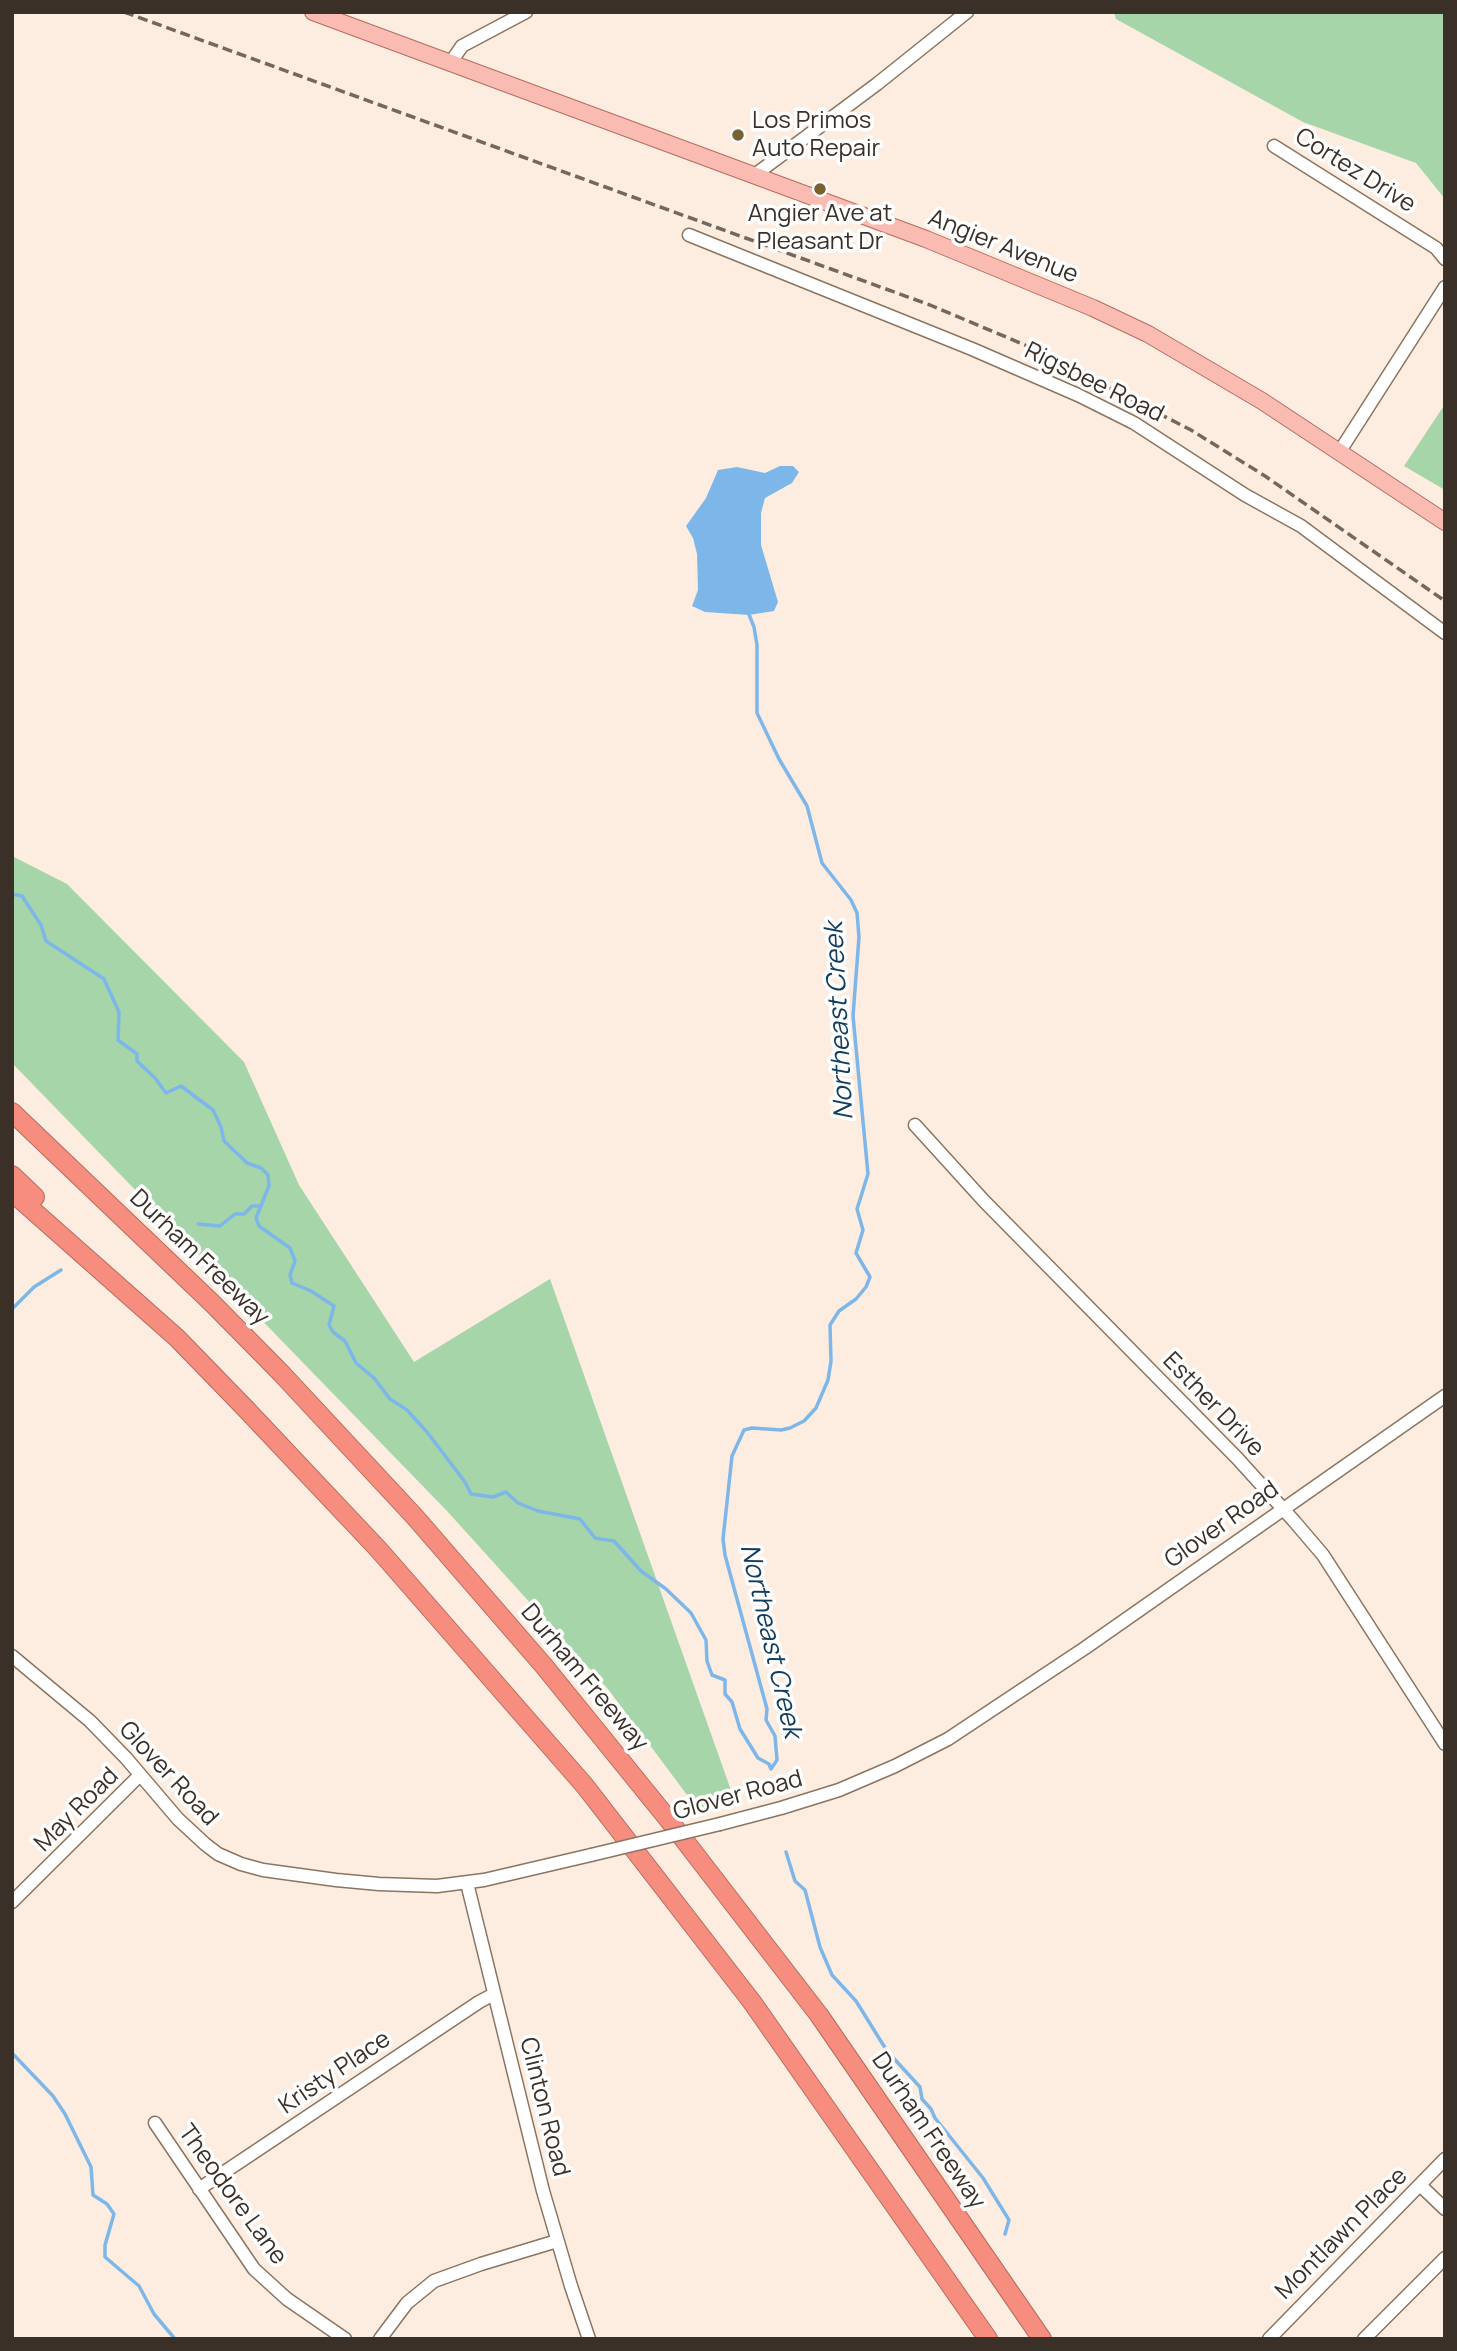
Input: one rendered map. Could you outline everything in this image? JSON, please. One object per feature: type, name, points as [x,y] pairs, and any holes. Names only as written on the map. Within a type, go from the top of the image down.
[{"type":"highway","name":"Durham Freeway","points":[[12,1112],[203,1294],[281,1373],[415,1517],[544,1666],[653,1800],[819,2015],[1042,2339]]},
{"type":"highway","points":[[12,1175],[177,1338],[379,1550],[585,1786],[752,2002],[988,2339]]},
{"type":"highway","points":[[12,1192],[177,1338]]},
{"type":"main road","name":"Angier Avenue","points":[[313,12],[926,239],[1121,321],[1250,395],[1445,522]]},
{"type":"street","points":[[451,62],[462,46],[526,12]]},
{"type":"street","points":[[756,174],[877,84],[967,12]]},
{"type":"street","name":"Cortez Drive","points":[[1274,146],[1436,248],[1445,259]]},
{"type":"street","name":"Rigsbee Road","points":[[689,235],[983,353],[1134,423],[1245,495],[1301,526],[1445,633]]},
{"type":"street","points":[[1340,452],[1445,287]]},
{"type":"street","name":"Esther Drive","points":[[915,1125],[984,1201],[1237,1458],[1322,1555],[1445,1744]]},
{"type":"street","name":"Glover Road","points":[[12,1656],[90,1721],[178,1819],[218,1854],[263,1870],[379,1884],[416,1886],[467,1883],[780,1808],[839,1790],[895,1766],[948,1739],[1075,1654],[1445,1396]]},
{"type":"street","name":"May Road","points":[[12,1902],[140,1775]]},
{"type":"street","name":"Clinton Road","points":[[467,1883],[557,2241],[589,2339]]},
{"type":"street","name":"Kristy Place","points":[[200,2189],[494,1994]]},
{"type":"street","name":"Theodore Lane","points":[[155,2123],[254,2269],[301,2310],[345,2339]]},
{"type":"street","name":"Montlawn Place","points":[[1269,2339],[1445,2160]]},
{"type":"street","points":[[1420,2185],[1445,2209]]},
{"type":"street","points":[[380,2339],[407,2304],[434,2281],[481,2263],[557,2241]]},
{"type":"street","points":[[1364,2339],[1445,2258]]},
{"type":"green space","points":[[1114,12],[1445,12],[1445,199],[1416,163],[1303,122],[1116,19]]},
{"type":"green space","points":[[1445,404],[1445,490],[1404,466]]},
{"type":"green space","points":[[12,856],[67,884],[244,1062],[299,1185],[414,1362],[550,1279],[733,1796],[699,1811],[608,1689],[447,1511],[12,1063]]},
{"type":"water","points":[[780,466],[793,466],[799,472],[792,483],[765,498],[761,513],[761,545],[778,602],[774,611],[749,615],[705,612],[692,606],[698,590],[697,554],[693,538],[686,526],[706,498],[718,470],[737,467],[765,473]]},
{"type":"waterway","name":"Northeast Creek","points":[[12,894],[22,896],[41,925],[46,941],[104,979],[119,1012],[118,1040],[137,1054],[137,1061],[166,1093],[181,1086],[213,1110],[224,1141],[247,1163],[261,1168],[268,1175],[269,1186],[256,1218],[259,1226],[290,1248],[295,1261],[290,1275],[292,1283],[311,1291],[334,1306],[329,1325],[333,1332],[345,1341],[356,1363],[374,1378],[390,1399],[407,1410],[427,1432],[471,1494],[493,1497],[506,1492],[518,1503],[538,1511],[580,1519],[595,1538],[614,1541],[641,1571],[666,1589],[691,1613],[706,1640],[707,1661],[712,1675],[725,1680],[725,1694],[732,1702],[740,1729],[758,1758],[769,1764],[771,1769],[777,1760],[775,1736],[766,1720],[767,1709],[723,1539],[732,1456],[744,1430],[790,1428],[804,1421],[816,1408],[828,1380],[831,1361],[830,1325],[839,1311],[856,1299],[870,1277],[856,1253],[863,1230],[857,1209],[868,1174],[853,1016],[859,937],[857,913],[851,900],[822,863],[807,806],[779,759],[757,713],[757,645],[748,612]]},
{"type":"waterway","points":[[198,1224],[220,1226],[235,1214],[244,1214],[252,1206],[261,1206]]},
{"type":"waterway","points":[[12,1309],[34,1287],[61,1270]]},
{"type":"waterway","name":"Northeast Creek","points":[[786,1852],[795,1881],[805,1890],[820,1947],[832,1975],[856,2001],[887,2051],[920,2087],[922,2099],[935,2118],[983,2178],[1009,2220],[1005,2234]]},
{"type":"waterway","points":[[12,2053],[53,2096],[65,2114],[91,2167],[93,2195],[107,2204],[114,2214],[105,2245],[105,2257],[139,2286],[154,2314],[175,2339]]},
{"type":"railway","points":[[124,12],[930,305],[1025,345],[1191,430],[1265,476],[1445,601]]},
{"type":"place","name":"Los Primos Auto Repair","points":[[738,135]]},
{"type":"place","name":"Angier Ave at Pleasant Dr","points":[[820,189]]}]
